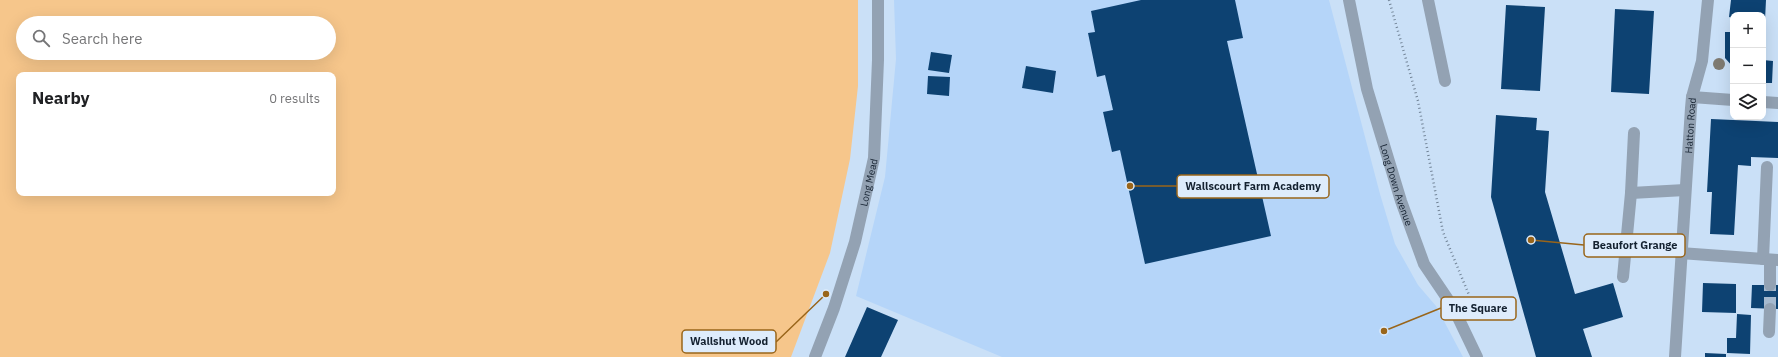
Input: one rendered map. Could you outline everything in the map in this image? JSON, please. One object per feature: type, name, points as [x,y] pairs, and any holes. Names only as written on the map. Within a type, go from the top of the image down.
[{"type":"street","name":"Long Mead","points":[[815,357],[834,308],[855,242],[874,158],[878,60],[878,0]]},
{"type":"street","name":"Long Down Avenue","points":[[1349,0],[1367,89],[1401,201],[1424,264],[1453,307],[1477,357]]},
{"type":"street","points":[[1428,0],[1444,81]]},
{"type":"street","name":"Hatton Road","points":[[1675,357],[1680,253],[1692,97],[1702,61],[1708,0]]},
{"type":"street","points":[[1692,97],[1730,100]]},
{"type":"street","points":[[1766,102],[1778,103]]},
{"type":"street","points":[[1623,277],[1631,193],[1634,133]]},
{"type":"street","points":[[1767,167],[1770,285]]},
{"type":"street","points":[[1631,193],[1685,190]]},
{"type":"street","points":[[1680,253],[1770,260]]},
{"type":"street","points":[[1769,332],[1770,309]]},
{"type":"path","points":[[1389,0],[1418,101],[1443,232],[1472,301]]},
{"type":"shaded area","points":[[0,0],[858,0],[858,86],[850,159],[830,253],[791,357],[0,357]]},
{"type":"shaded area","points":[[894,0],[1329,0],[1380,194],[1395,244],[1418,285],[1436,306],[1463,357],[1002,357],[856,296],[885,177],[896,59]]},
{"type":"building","points":[[1141,0],[1235,0],[1243,38],[1227,41],[1271,236],[1145,264],[1120,150],[1112,152],[1103,112],[1113,110],[1105,75],[1097,77],[1088,33],[1095,32],[1091,11]]},
{"type":"building","points":[[1731,0],[1766,0],[1765,12],[1730,12],[1729,17]]},
{"type":"building","points":[[1506,5],[1545,7],[1540,91],[1501,89]]},
{"type":"building","points":[[1615,9],[1654,11],[1649,94],[1611,92]]},
{"type":"building","points":[[1725,32],[1730,32],[1730,64],[1725,58]]},
{"type":"building","points":[[931,52],[952,55],[949,73],[928,70]]},
{"type":"building","points":[[1766,60],[1773,61],[1772,83],[1766,83]]},
{"type":"building","points":[[1026,66],[1056,71],[1053,93],[1022,88]]},
{"type":"building","points":[[928,76],[950,77],[949,96],[927,94]]},
{"type":"building","points":[[1496,115],[1537,118],[1536,130],[1549,131],[1545,192],[1575,294],[1613,283],[1623,317],[1583,329],[1592,357],[1536,357],[1491,197]]},
{"type":"building","points":[[1711,119],[1778,122],[1778,158],[1751,157],[1751,166],[1738,165],[1734,235],[1710,234],[1712,192],[1707,192]]},
{"type":"building","points":[[1703,283],[1736,284],[1736,313],[1702,312]]},
{"type":"building","points":[[1752,285],[1778,285],[1778,309],[1751,308]]},
{"type":"building","points":[[867,307],[898,320],[881,357],[845,357]]},
{"type":"building","points":[[1737,314],[1751,315],[1750,354],[1727,353],[1727,338],[1736,338]]},
{"type":"building","points":[[1705,353],[1726,354],[1726,357],[1705,357]]},
{"type":"tunnel","points":[[1770,285],[1770,309]]},
{"type":"place","name":"Wallscourt Farm Academy","points":[[1130,186]]},
{"type":"place","name":"Beaufort Grange","points":[[1531,240]]},
{"type":"place","name":"Wallshut Wood","points":[[826,294]]},
{"type":"place","name":"The Square","points":[[1384,331]]}]
